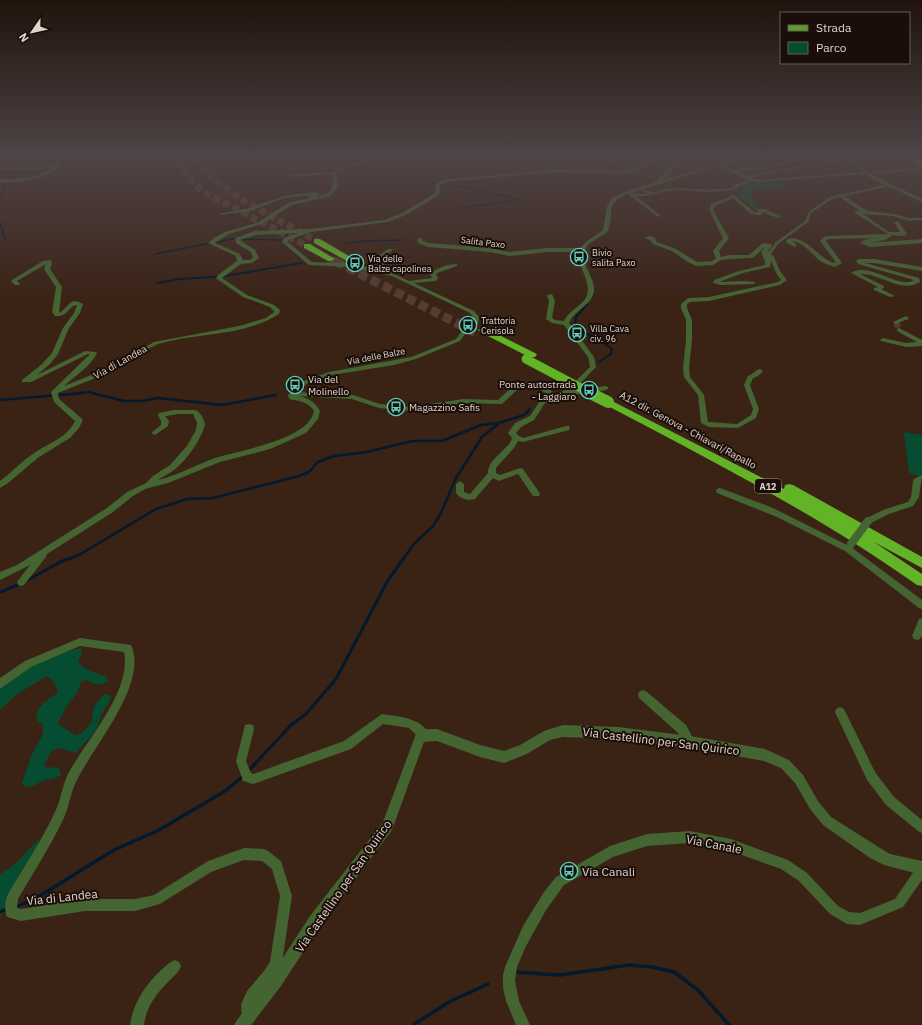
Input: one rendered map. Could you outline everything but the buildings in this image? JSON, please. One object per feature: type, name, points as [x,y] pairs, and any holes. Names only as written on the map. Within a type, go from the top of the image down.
[{"type":"highway","points":[[317,241],[350,259]]},
{"type":"highway","points":[[307,246],[331,259]]},
{"type":"highway","name":"A12 dir. Genova - Chiavari/Rapallo","points":[[480,332],[611,400],[833,522],[922,581]]},
{"type":"highway","name":"A12","points":[[611,400],[809,499],[922,563]]},
{"type":"street","points":[[221,214],[252,209],[264,205]]},
{"type":"street","points":[[289,205],[256,225],[230,231],[219,236],[211,243],[238,255],[240,262],[250,262],[256,258],[253,251],[238,242],[237,239],[240,237],[260,233],[310,231],[386,221],[406,213],[419,205]]},
{"type":"street","points":[[566,323],[571,314],[589,296],[591,286],[582,260],[582,250],[588,241],[605,230],[607,226],[606,215],[611,205]]},
{"type":"street","points":[[644,205],[658,216]]},
{"type":"street","points":[[713,205],[712,210],[726,238],[723,244],[716,251],[719,259]]},
{"type":"street","points":[[744,205],[753,213],[760,214],[760,210],[762,210],[780,218]]},
{"type":"street","points":[[767,252],[807,221],[810,213],[821,205]]},
{"type":"street","points":[[855,205],[867,213]]},
{"type":"street","points":[[896,222],[904,234],[888,233],[857,212],[894,214],[908,220],[922,219]]},
{"type":"street","name":"Via delle Balze","points":[[294,394],[293,390],[316,378],[408,360],[458,340],[463,333],[476,322],[476,317],[472,312],[394,275],[354,265],[309,263],[285,242],[290,236],[310,231]]},
{"type":"street","points":[[794,245],[789,242],[789,240],[797,240],[825,263],[835,265],[839,263],[838,261],[823,241],[827,236],[889,236],[886,238],[869,240],[863,243],[870,246],[922,241]]},
{"type":"street","points":[[648,238],[652,238],[656,243],[674,250],[690,262],[696,264],[713,263],[719,259],[752,256],[765,244],[769,245],[767,252],[764,252],[768,260],[768,266],[741,272],[716,281],[716,283],[720,284],[739,282],[753,283]]},
{"type":"street","name":"Salita Paxo","points":[[420,239],[420,242],[428,245],[490,250],[510,254],[548,250],[582,250]]},
{"type":"street","points":[[390,250],[378,259],[383,267],[394,275]]},
{"type":"street","points":[[760,371],[756,376],[750,377],[747,385],[756,409],[754,416],[738,426],[709,425],[705,423],[701,395],[687,377],[686,368],[689,340],[689,320],[684,304],[688,300],[709,299],[780,283],[784,280],[777,270],[773,256],[767,252]]},
{"type":"street","points":[[892,296],[879,292],[876,289],[882,287],[854,273],[872,272],[897,283],[913,284],[917,282],[917,279],[860,263],[859,261],[874,261],[922,269]]},
{"type":"street","points":[[0,485],[20,470],[36,455],[71,434],[76,427],[79,420],[56,400],[54,392],[82,365],[92,358],[94,353],[87,352],[29,381],[24,382],[58,350],[67,325],[79,310],[80,304],[74,303],[70,305],[62,314],[57,315],[55,312],[58,287],[48,273],[47,269],[49,262],[45,262],[14,281],[17,284]]},
{"type":"street","name":"Via di Landea","points":[[54,392],[86,381],[138,351],[162,341],[229,330],[259,322],[274,316],[277,313],[277,310],[272,306],[245,296],[219,278],[240,262]]},
{"type":"street","points":[[407,282],[434,280],[435,278],[433,274],[435,272],[455,265]]},
{"type":"street","points":[[550,295],[552,301],[549,319],[554,322],[566,323],[591,357],[594,367],[571,390],[543,401],[532,418],[518,425],[512,433],[516,438],[523,440],[566,428]]},
{"type":"street","points":[[896,322],[906,318]]},
{"type":"street","points":[[899,330],[922,344]]},
{"type":"street","points":[[883,340],[901,344],[922,344]]},
{"type":"street","points":[[0,576],[20,567],[110,510],[130,494],[143,487],[165,482],[218,460],[268,447],[302,431],[309,426],[316,417],[317,411],[314,406],[306,400],[291,397],[291,395],[294,394],[353,397],[386,407],[411,409],[453,401],[500,402],[513,388],[526,384],[537,385],[556,397]]},
{"type":"street","points":[[564,394],[570,395],[606,388]]},
{"type":"street","points":[[148,486],[151,482],[173,467],[196,438],[201,426],[195,412],[166,413],[161,415],[165,421],[164,426],[155,433]]},
{"type":"street","points":[[460,484],[460,493],[464,496],[472,497],[492,474],[492,468],[503,454],[514,444],[516,438]]},
{"type":"street","points":[[492,474],[496,478],[499,478],[520,471],[536,494]]},
{"type":"street","points":[[850,546],[868,521],[888,511],[906,507],[912,503],[917,496],[917,481],[922,478]]},
{"type":"street","points":[[720,490],[761,506],[800,524],[838,545],[850,546],[922,605]]},
{"type":"street","points":[[21,582],[43,555],[44,551]]},
{"type":"street","points":[[917,636],[922,622]]},
{"type":"street","name":"Via di Landea","points":[[0,684],[28,664],[80,642],[128,648],[132,655],[132,663],[120,699],[72,779],[60,815],[12,898],[11,913],[21,915],[85,905],[135,905],[156,900],[208,867],[244,854],[264,855],[277,865],[286,896],[276,963],[269,976],[252,996],[245,1021]]},
{"type":"street","points":[[643,695],[682,729],[690,742]]},
{"type":"street","points":[[840,712],[871,776],[890,801],[922,827]]},
{"type":"street","points":[[249,729],[241,761],[247,777],[253,779],[347,745],[382,718],[412,724],[425,736]]},
{"type":"street","name":"Via Castellino per San Quirico","points":[[245,1021],[276,981],[315,921],[388,826],[420,738],[425,736],[437,736],[480,751],[504,757],[523,750],[548,735],[563,731],[618,733],[690,742],[765,755],[785,764],[799,778],[814,805],[827,821],[875,853],[889,860],[921,868]]},
{"type":"street","name":"Via Canale","points":[[523,1025],[511,994],[509,975],[517,952],[554,888],[560,881],[610,852],[647,840],[690,837],[731,845],[784,864],[802,877],[834,910],[847,918],[860,920],[899,903],[919,874],[921,868]]},
{"type":"street","points":[[137,1025],[137,1019],[142,1004],[153,987],[175,966]]},
{"type":"green space","points":[[749,205],[757,205],[760,208],[755,210]]},
{"type":"green space","points":[[904,432],[922,435],[922,477],[909,473]]},
{"type":"green space","points":[[81,648],[82,652],[78,662],[87,669],[105,676],[108,680],[100,684],[95,684],[87,680],[81,682],[77,693],[68,704],[58,723],[75,735],[82,733],[92,722],[93,709],[99,700],[105,694],[110,695],[111,700],[103,711],[96,730],[76,753],[59,748],[52,751],[44,764],[47,768],[54,767],[59,769],[61,775],[33,786],[26,787],[22,783],[32,754],[43,734],[43,723],[37,723],[37,712],[42,704],[58,692],[54,683],[47,676],[17,694],[0,710],[0,688],[30,666],[62,652]]},
{"type":"green space","points":[[39,839],[39,846],[20,873],[0,917],[0,874],[13,866]]},
{"type":"waterway","points":[[460,208],[483,205]]},
{"type":"waterway","points":[[0,222],[5,239]]},
{"type":"waterway","points":[[155,254],[233,239],[281,240]]},
{"type":"waterway","points":[[344,244],[363,241],[401,240]]},
{"type":"waterway","points":[[157,283],[180,279],[225,276],[302,263]]},
{"type":"waterway","points":[[587,304],[576,317],[575,327],[612,349],[611,354],[599,362]]},
{"type":"waterway","points":[[79,393],[89,392],[96,394]]},
{"type":"waterway","points":[[0,400],[79,393]]},
{"type":"waterway","points":[[74,394],[79,393]]},
{"type":"waterway","points":[[79,393],[83,393]]},
{"type":"waterway","points":[[92,393],[96,394]]},
{"type":"waterway","points":[[96,394],[124,401],[142,401],[158,398],[222,405],[276,395]]},
{"type":"waterway","points":[[499,423],[524,415],[530,409]]},
{"type":"waterway","points":[[69,559],[79,555],[156,509],[187,499],[213,498],[299,476],[309,472],[318,462],[334,456],[367,452],[412,441],[442,441],[481,425],[499,423]]},
{"type":"waterway","points":[[403,559],[414,544],[433,526],[441,513],[456,478],[482,437],[499,423]]},
{"type":"waterway","points":[[26,581],[60,562],[71,558]]},
{"type":"waterway","points":[[253,766],[291,725],[306,714],[336,679],[388,580],[404,558]]},
{"type":"waterway","points":[[0,592],[20,584]]},
{"type":"waterway","points":[[248,771],[253,766]]},
{"type":"waterway","points":[[16,907],[38,897],[114,850],[159,830],[225,791],[243,776]]},
{"type":"waterway","points":[[0,912],[7,909]]},
{"type":"waterway","points":[[515,972],[560,975],[629,965],[652,967],[674,972],[698,990],[729,1025]]},
{"type":"waterway","points":[[413,1025],[449,1002],[488,984]]},
{"type":"tunnel","points":[[228,205],[307,246]]},
{"type":"tunnel","points":[[251,205],[317,241]]},
{"type":"tunnel","points":[[331,259],[335,261]]},
{"type":"tunnel","points":[[350,259],[354,261]]},
{"type":"tunnel","points":[[335,261],[478,334]]},
{"type":"tunnel","points":[[354,261],[372,271]]},
{"type":"tunnel","points":[[896,322],[899,330]]},
{"type":"place","name":"Bivio salita Paxo","points":[[579,257]]},
{"type":"place","name":"Via delle Balze capolinea","points":[[355,263]]},
{"type":"place","name":"Trattoria Cerisola","points":[[468,325]]},
{"type":"place","name":"Villa Cava civ. 96","points":[[577,333]]},
{"type":"place","name":"Via del Molinello","points":[[295,385]]},
{"type":"place","name":"Ponte autostrada - Laggiaro","points":[[589,390]]},
{"type":"place","name":"Magazzino Safis","points":[[396,407]]},
{"type":"place","name":"Via Canali","points":[[569,871]]}]
